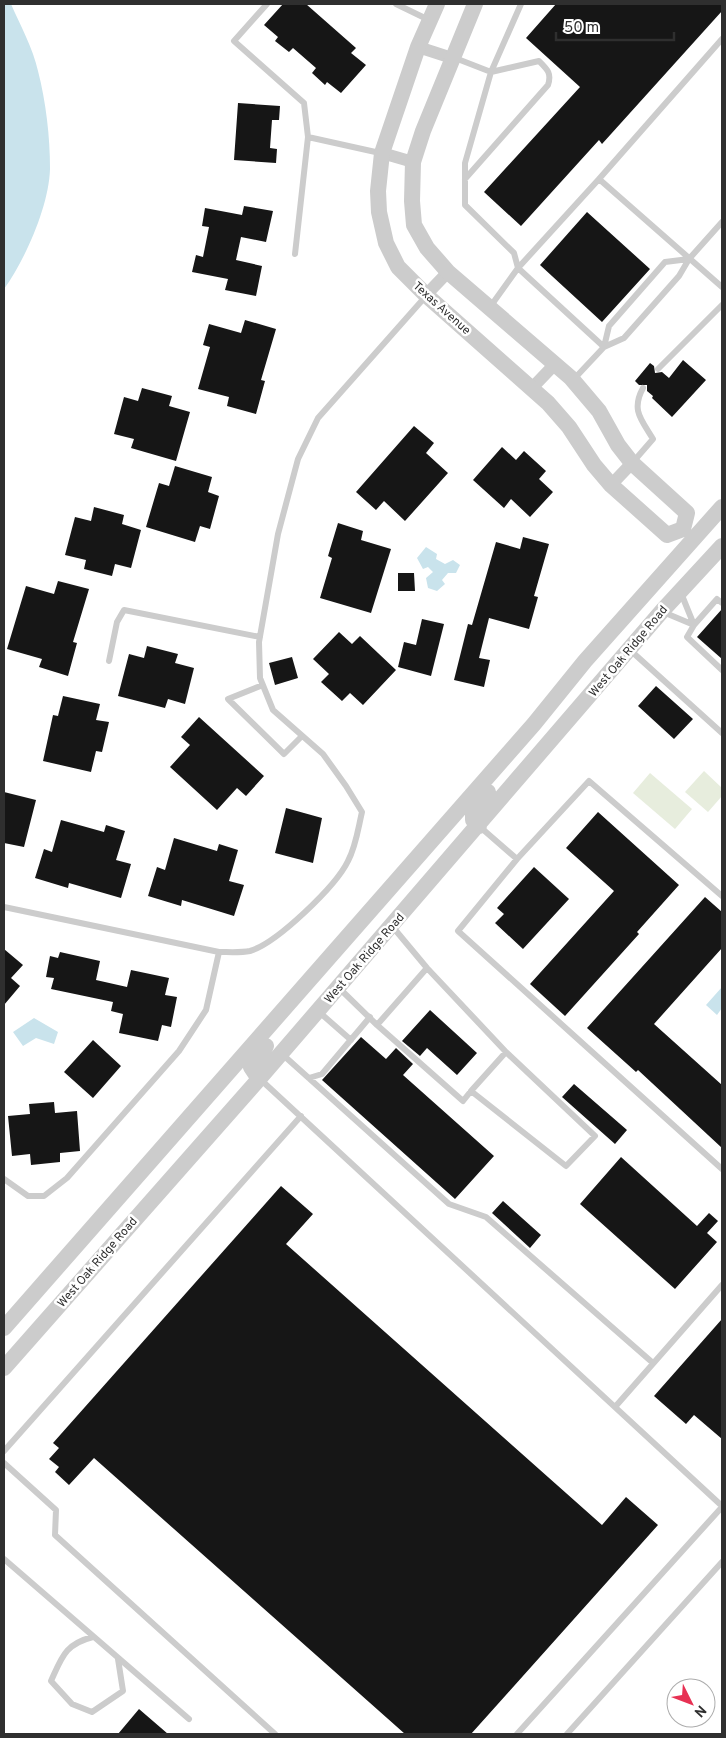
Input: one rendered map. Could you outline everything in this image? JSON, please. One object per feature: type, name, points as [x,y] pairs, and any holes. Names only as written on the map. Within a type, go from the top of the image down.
[{"type":"street","name":"Texas Avenue","points":[[437,4],[418,47],[382,153],[378,198],[386,243],[398,267],[426,295],[532,388],[569,427],[611,485],[667,535],[689,534]]},
{"type":"street","points":[[475,4],[423,131],[414,162],[412,201],[414,225],[427,248],[448,272],[573,380],[599,411],[618,445],[632,463],[687,513],[689,534],[720,554]]},
{"type":"street","points":[[418,47],[452,58]]},
{"type":"street","points":[[382,153],[414,162]]},
{"type":"street","points":[[426,295],[448,272]]},
{"type":"street","points":[[532,388],[555,364]]},
{"type":"street","points":[[611,485],[632,463]]},
{"type":"street","name":"West Oak Ridge Road","points":[[4,1328],[534,724],[689,534],[722,507]]},
{"type":"street","name":"West Oak Ridge Road","points":[[4,1368],[281,1054],[662,611],[680,591],[720,554]]},
{"type":"street","points":[[478,826],[473,820],[473,810],[530,745],[534,724]]},
{"type":"street","points":[[259,1079],[251,1067],[284,1026],[290,1004]]},
{"type":"street","points":[[58,1268],[77,1285]]},
{"type":"lane","points":[[267,4],[234,41],[304,103],[308,137],[295,254]]},
{"type":"lane","points":[[396,4],[430,20]]},
{"type":"lane","points":[[521,4],[491,72],[466,163],[465,205],[514,252],[518,268],[604,347]]},
{"type":"lane","points":[[489,308],[518,268],[599,179],[722,38]]},
{"type":"lane","points":[[452,58],[491,72],[539,62],[548,70],[551,78],[548,85],[465,179]]},
{"type":"lane","points":[[308,137],[382,153]]},
{"type":"lane","points":[[599,179],[722,288]]},
{"type":"lane","points":[[573,380],[604,347],[624,338],[679,276],[689,259],[722,222]]},
{"type":"lane","points":[[604,347],[609,326],[665,262],[689,259]]},
{"type":"lane","points":[[4,907],[219,952],[249,951],[269,942],[290,925],[325,891],[348,862],[356,842],[362,812],[323,754],[273,710],[260,678],[260,637],[278,534],[298,459],[318,418],[426,295]]},
{"type":"lane","points":[[658,369],[722,305]]},
{"type":"lane","points":[[632,463],[653,439],[636,407],[637,399],[643,388]]},
{"type":"lane","points":[[680,591],[694,625]]},
{"type":"lane","points":[[722,603],[717,599],[694,625],[687,637],[722,670]]},
{"type":"lane","points":[[109,661],[117,622],[124,610],[260,637]]},
{"type":"lane","points":[[662,611],[694,625]]},
{"type":"lane","points":[[630,649],[722,733]]},
{"type":"lane","points":[[263,685],[228,699],[284,754],[302,736]]},
{"type":"lane","points":[[722,896],[589,781],[516,859],[458,931],[722,1169]]},
{"type":"lane","points":[[478,826],[516,859]]},
{"type":"lane","points":[[392,926],[427,968],[506,1052],[595,1136],[566,1166],[472,1091]]},
{"type":"lane","points":[[4,1179],[28,1196],[44,1196],[67,1178],[179,1051],[206,1010],[219,952]]},
{"type":"lane","points":[[376,1025],[427,968]]},
{"type":"lane","points":[[338,987],[376,1025],[463,1101],[506,1052]]},
{"type":"lane","points":[[318,1011],[351,1040]]},
{"type":"lane","points":[[309,1078],[322,1074],[370,1017]]},
{"type":"lane","points":[[281,1054],[309,1078],[331,1101],[449,1204],[486,1217],[653,1363]]},
{"type":"lane","points":[[259,1079],[722,1506],[517,1734]]},
{"type":"lane","points":[[4,1451],[301,1116]]},
{"type":"lane","points":[[615,1406],[722,1285]]},
{"type":"lane","points":[[4,1464],[56,1510],[55,1535],[275,1734]]},
{"type":"lane","points":[[4,1559],[189,1719]]},
{"type":"lane","points":[[567,1734],[722,1562]]},
{"type":"lane","points":[[4,1571],[11,1565]]},
{"type":"lane","points":[[93,1637],[80,1640],[65,1651],[51,1681],[72,1704],[92,1712],[123,1690],[118,1659]]},
{"type":"green space","points":[[704,771],[722,788],[722,796],[708,812],[685,792]]},
{"type":"green space","points":[[650,773],[692,809],[675,829],[633,793]]},
{"type":"water","points":[[4,4],[11,4],[36,62],[47,120],[50,169],[49,184],[41,216],[28,248],[4,289]]},
{"type":"water","points":[[426,547],[437,554],[436,559],[445,564],[453,560],[460,565],[456,573],[448,573],[442,580],[445,584],[437,591],[428,588],[426,578],[433,572],[428,567],[423,569],[417,558]]},
{"type":"water","points":[[722,987],[722,1008],[717,1015],[706,1005]]},
{"type":"water","points":[[34,1018],[58,1032],[54,1044],[36,1038],[23,1046],[13,1032]]},
{"type":"building","points":[[283,4],[306,4],[356,48],[351,53],[366,65],[341,93],[327,82],[325,85],[312,73],[316,68],[293,48],[289,52],[275,41],[278,37],[264,25]]},
{"type":"building","points":[[556,4],[722,4],[722,11],[602,144],[599,140],[521,226],[484,192],[580,87],[526,38]]},
{"type":"building","points":[[238,103],[280,106],[279,120],[272,120],[270,148],[277,149],[276,163],[234,160]]},
{"type":"building","points":[[244,206],[273,211],[266,242],[241,237],[236,260],[262,266],[256,296],[225,290],[228,279],[192,272],[196,255],[203,257],[209,227],[202,226],[205,208],[242,215]]},
{"type":"building","points":[[587,212],[650,269],[602,322],[540,265]]},
{"type":"building","points":[[245,320],[276,329],[261,380],[265,381],[256,414],[227,406],[229,397],[198,389],[210,347],[203,345],[209,324],[241,333]]},
{"type":"building","points":[[683,360],[706,380],[672,417],[652,398],[653,396],[647,391],[647,385],[639,385],[635,381],[650,363],[654,366],[655,373],[662,372],[669,378]]},
{"type":"building","points":[[142,388],[172,396],[169,406],[190,412],[176,461],[131,448],[134,439],[114,434],[124,397],[138,401]]},
{"type":"building","points":[[414,426],[434,443],[426,453],[448,473],[405,521],[384,501],[376,510],[356,492]]},
{"type":"building","points":[[502,447],[516,460],[524,451],[546,471],[539,479],[553,492],[530,517],[511,499],[504,508],[473,480]]},
{"type":"building","points":[[175,466],[212,477],[208,492],[219,496],[210,529],[200,526],[195,542],[146,527],[159,483],[169,486]]},
{"type":"building","points":[[94,507],[124,515],[122,524],[141,530],[131,568],[115,564],[112,576],[84,569],[86,560],[65,555],[75,517],[91,521]]},
{"type":"building","points":[[338,523],[363,531],[361,540],[391,549],[371,613],[320,598],[332,558],[328,556]]},
{"type":"building","points":[[523,537],[549,544],[534,596],[538,597],[529,629],[489,618],[479,658],[490,660],[484,687],[454,680],[468,624],[472,625],[496,542],[520,549]]},
{"type":"building","points":[[398,573],[414,573],[415,591],[398,591]]},
{"type":"building","points":[[58,581],[89,589],[73,642],[77,643],[68,676],[39,667],[42,659],[7,649],[26,586],[54,594]]},
{"type":"building","points":[[722,609],[722,659],[697,637]]},
{"type":"building","points":[[422,619],[444,624],[431,676],[398,667],[404,642],[416,645]]},
{"type":"building","points":[[339,632],[352,644],[360,636],[396,670],[363,705],[350,693],[342,701],[321,682],[329,674],[313,659]]},
{"type":"building","points":[[147,646],[178,654],[175,663],[194,668],[185,704],[168,699],[165,708],[118,696],[129,654],[144,658]]},
{"type":"building","points":[[292,657],[298,678],[275,685],[269,663]]},
{"type":"building","points":[[656,686],[693,719],[674,739],[638,706]]},
{"type":"building","points":[[63,696],[100,704],[96,720],[109,722],[102,752],[96,751],[91,772],[43,761],[53,715],[58,716]]},
{"type":"building","points":[[199,717],[264,776],[246,796],[237,788],[217,810],[170,767],[190,745],[181,737]]},
{"type":"building","points":[[4,792],[36,800],[24,847],[4,843]]},
{"type":"building","points":[[286,808],[322,818],[313,863],[275,853]]},
{"type":"building","points":[[598,812],[679,885],[637,932],[639,934],[565,1016],[530,984],[614,891],[566,848]]},
{"type":"building","points":[[61,820],[104,832],[106,825],[125,831],[116,860],[131,864],[121,898],[69,883],[68,888],[35,878],[44,849],[52,852]]},
{"type":"building","points":[[174,838],[217,851],[219,844],[238,850],[229,881],[244,885],[234,916],[182,900],[181,906],[148,896],[157,867],[165,870]]},
{"type":"building","points":[[534,867],[569,899],[523,949],[495,923],[504,914],[497,908]]},
{"type":"building","points":[[705,897],[722,912],[722,948],[654,1024],[722,1085],[722,1148],[638,1070],[636,1072],[587,1028]]},
{"type":"building","points":[[4,949],[23,965],[11,978],[20,986],[4,1005]]},
{"type":"building","points":[[60,952],[100,961],[96,980],[127,987],[131,970],[169,978],[165,995],[177,997],[171,1027],[162,1025],[158,1041],[119,1033],[123,1014],[111,1011],[113,1002],[51,989],[54,978],[46,977],[50,956],[58,958]]},
{"type":"building","points":[[430,1010],[477,1053],[457,1075],[427,1048],[420,1056],[402,1041]]},
{"type":"building","points":[[361,1037],[386,1059],[396,1048],[413,1064],[403,1075],[494,1156],[455,1199],[322,1080]]},
{"type":"building","points":[[93,1040],[121,1066],[93,1098],[64,1072]]},
{"type":"building","points":[[574,1084],[627,1130],[615,1144],[562,1097]]},
{"type":"building","points":[[54,1102],[55,1113],[77,1111],[80,1151],[60,1153],[60,1162],[31,1165],[30,1154],[12,1156],[8,1116],[30,1114],[29,1104]]},
{"type":"building","points":[[621,1157],[697,1226],[709,1213],[718,1221],[707,1233],[717,1242],[675,1289],[580,1204]]},
{"type":"building","points":[[281,1186],[313,1214],[286,1244],[602,1525],[626,1497],[658,1525],[471,1734],[405,1734],[94,1458],[69,1485],[55,1472],[59,1467],[49,1459],[59,1448],[53,1443]]},
{"type":"building","points":[[503,1201],[541,1235],[530,1248],[492,1213]]},
{"type":"building","points":[[722,1319],[722,1439],[694,1415],[686,1424],[654,1396]]},
{"type":"building","points":[[139,1709],[168,1734],[118,1734]]}]
